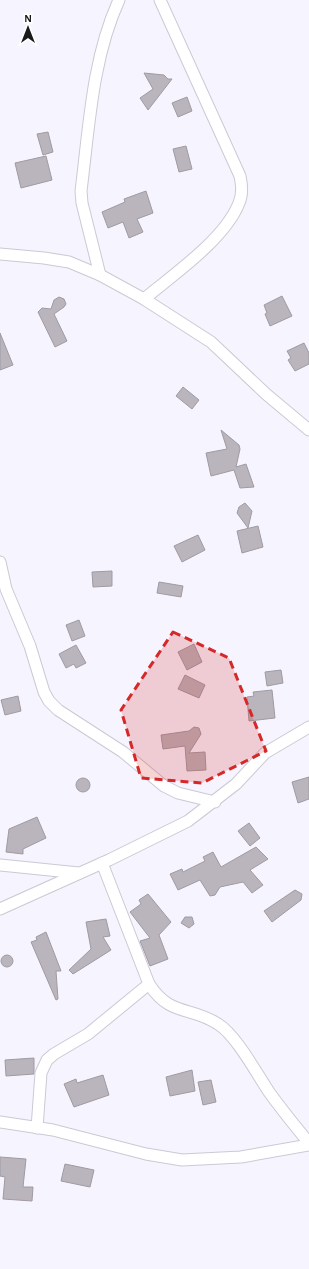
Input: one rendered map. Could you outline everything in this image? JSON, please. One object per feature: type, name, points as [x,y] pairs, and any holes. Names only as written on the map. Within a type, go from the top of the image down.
[{"type":"street","points":[[100,275],[82,203],[81,192],[101,53],[112,15],[119,0]]},
{"type":"street","points":[[144,299],[220,233],[232,218],[240,202],[242,189],[240,176],[160,0]]},
{"type":"street","points":[[0,254],[69,262],[100,275],[144,299],[211,342],[266,394],[309,430]]},
{"type":"street","points":[[0,562],[6,589],[30,646],[49,702],[58,710],[123,752],[164,786],[178,793],[214,802]]},
{"type":"street","points":[[0,909],[102,863],[188,821],[236,784],[266,753],[309,727]]},
{"type":"street","points":[[0,1122],[37,1128],[146,1154],[182,1160],[242,1157],[309,1144],[274,1099],[229,1033],[218,1024],[167,1004],[157,997],[149,984],[102,863]]},
{"type":"street","points":[[0,865],[80,873]]},
{"type":"street","points":[[37,1128],[41,1073],[47,1060],[54,1054],[88,1034],[149,984]]},
{"type":"highlighted area","points":[[173,632],[229,658],[266,751],[202,783],[141,778],[121,710]]},
{"type":"building","points":[[144,73],[164,75],[168,79],[172,79],[148,110],[140,98],[153,89]]},
{"type":"building","points":[[187,97],[192,111],[178,117],[172,103]]},
{"type":"building","points":[[48,132],[53,152],[43,155],[37,134]]},
{"type":"building","points":[[186,146],[192,169],[179,172],[173,149]]},
{"type":"building","points":[[46,156],[52,180],[21,188],[15,163]]},
{"type":"building","points":[[146,191],[153,213],[137,219],[143,232],[129,238],[123,222],[108,228],[102,212],[125,202],[124,199]]},
{"type":"building","points":[[282,296],[292,316],[270,326],[265,314],[267,313],[264,305]]},
{"type":"building","points":[[59,297],[64,299],[66,304],[54,314],[67,341],[55,347],[38,312],[42,308],[51,309],[54,300]]},
{"type":"building","points":[[0,333],[13,365],[0,370]]},
{"type":"building","points":[[304,343],[309,353],[309,364],[295,371],[288,360],[291,358],[287,351]]},
{"type":"building","points":[[183,387],[199,400],[192,409],[176,396]]},
{"type":"building","points":[[221,430],[239,445],[240,449],[236,467],[246,464],[254,487],[240,488],[234,470],[211,476],[206,453],[227,449]]},
{"type":"building","points":[[245,503],[252,511],[248,528],[237,513],[239,507]]},
{"type":"building","points":[[258,526],[263,547],[242,553],[237,531]]},
{"type":"building","points":[[198,535],[205,550],[182,562],[174,546]]},
{"type":"building","points":[[112,571],[112,586],[93,587],[92,572]]},
{"type":"building","points":[[159,582],[183,586],[181,597],[157,593]]},
{"type":"building","points":[[79,620],[85,636],[72,641],[66,625]]},
{"type":"building","points":[[194,644],[202,662],[187,670],[178,652]]},
{"type":"building","points":[[76,645],[86,663],[76,668],[74,664],[66,668],[59,654]]},
{"type":"building","points":[[281,670],[283,683],[267,686],[265,672]]},
{"type":"building","points":[[185,675],[205,685],[199,698],[178,689]]},
{"type":"building","points":[[272,690],[275,718],[249,721],[247,697],[254,696],[253,692]]},
{"type":"building","points":[[18,696],[21,711],[5,715],[1,700]]},
{"type":"building","points":[[194,727],[199,728],[201,734],[189,753],[205,752],[206,770],[187,771],[185,746],[163,749],[161,735],[189,731]]},
{"type":"building","points":[[309,777],[309,799],[298,803],[292,782]]},
{"type":"building","points":[[80,778],[86,778],[90,782],[90,788],[86,792],[80,792],[76,788],[76,782]]},
{"type":"building","points":[[37,817],[46,838],[23,849],[23,854],[6,852],[9,829]]},
{"type":"building","points":[[249,823],[260,838],[250,846],[238,831]]},
{"type":"building","points":[[256,847],[268,859],[250,870],[263,885],[252,893],[243,882],[220,887],[215,895],[210,896],[200,880],[178,890],[170,874],[182,869],[183,872],[205,861],[203,857],[213,852],[221,867]]},
{"type":"building","points":[[295,890],[302,894],[301,900],[272,922],[264,911]]},
{"type":"building","points":[[148,894],[171,922],[159,935],[168,959],[150,966],[140,941],[150,938],[130,912],[141,904],[139,900]]},
{"type":"building","points":[[185,917],[192,917],[194,924],[189,928],[181,923]]},
{"type":"building","points":[[106,919],[110,936],[103,937],[111,950],[73,974],[69,970],[91,949],[86,922]]},
{"type":"building","points":[[46,932],[61,971],[56,971],[58,999],[56,1000],[31,942],[37,940],[36,937]]},
{"type":"building","points":[[7,955],[11,957],[13,961],[11,965],[7,967],[3,965],[1,961],[3,957]]},
{"type":"building","points":[[34,1058],[34,1074],[6,1076],[5,1060]]},
{"type":"building","points":[[192,1070],[195,1091],[170,1096],[166,1077]]},
{"type":"building","points":[[103,1075],[109,1095],[74,1107],[64,1084],[76,1079],[77,1083]]},
{"type":"building","points":[[211,1080],[216,1102],[203,1105],[198,1082]]},
{"type":"building","points":[[0,1157],[26,1159],[23,1187],[33,1187],[32,1201],[3,1199],[5,1177],[0,1176]]},
{"type":"building","points":[[65,1164],[94,1170],[90,1187],[61,1181]]}]
